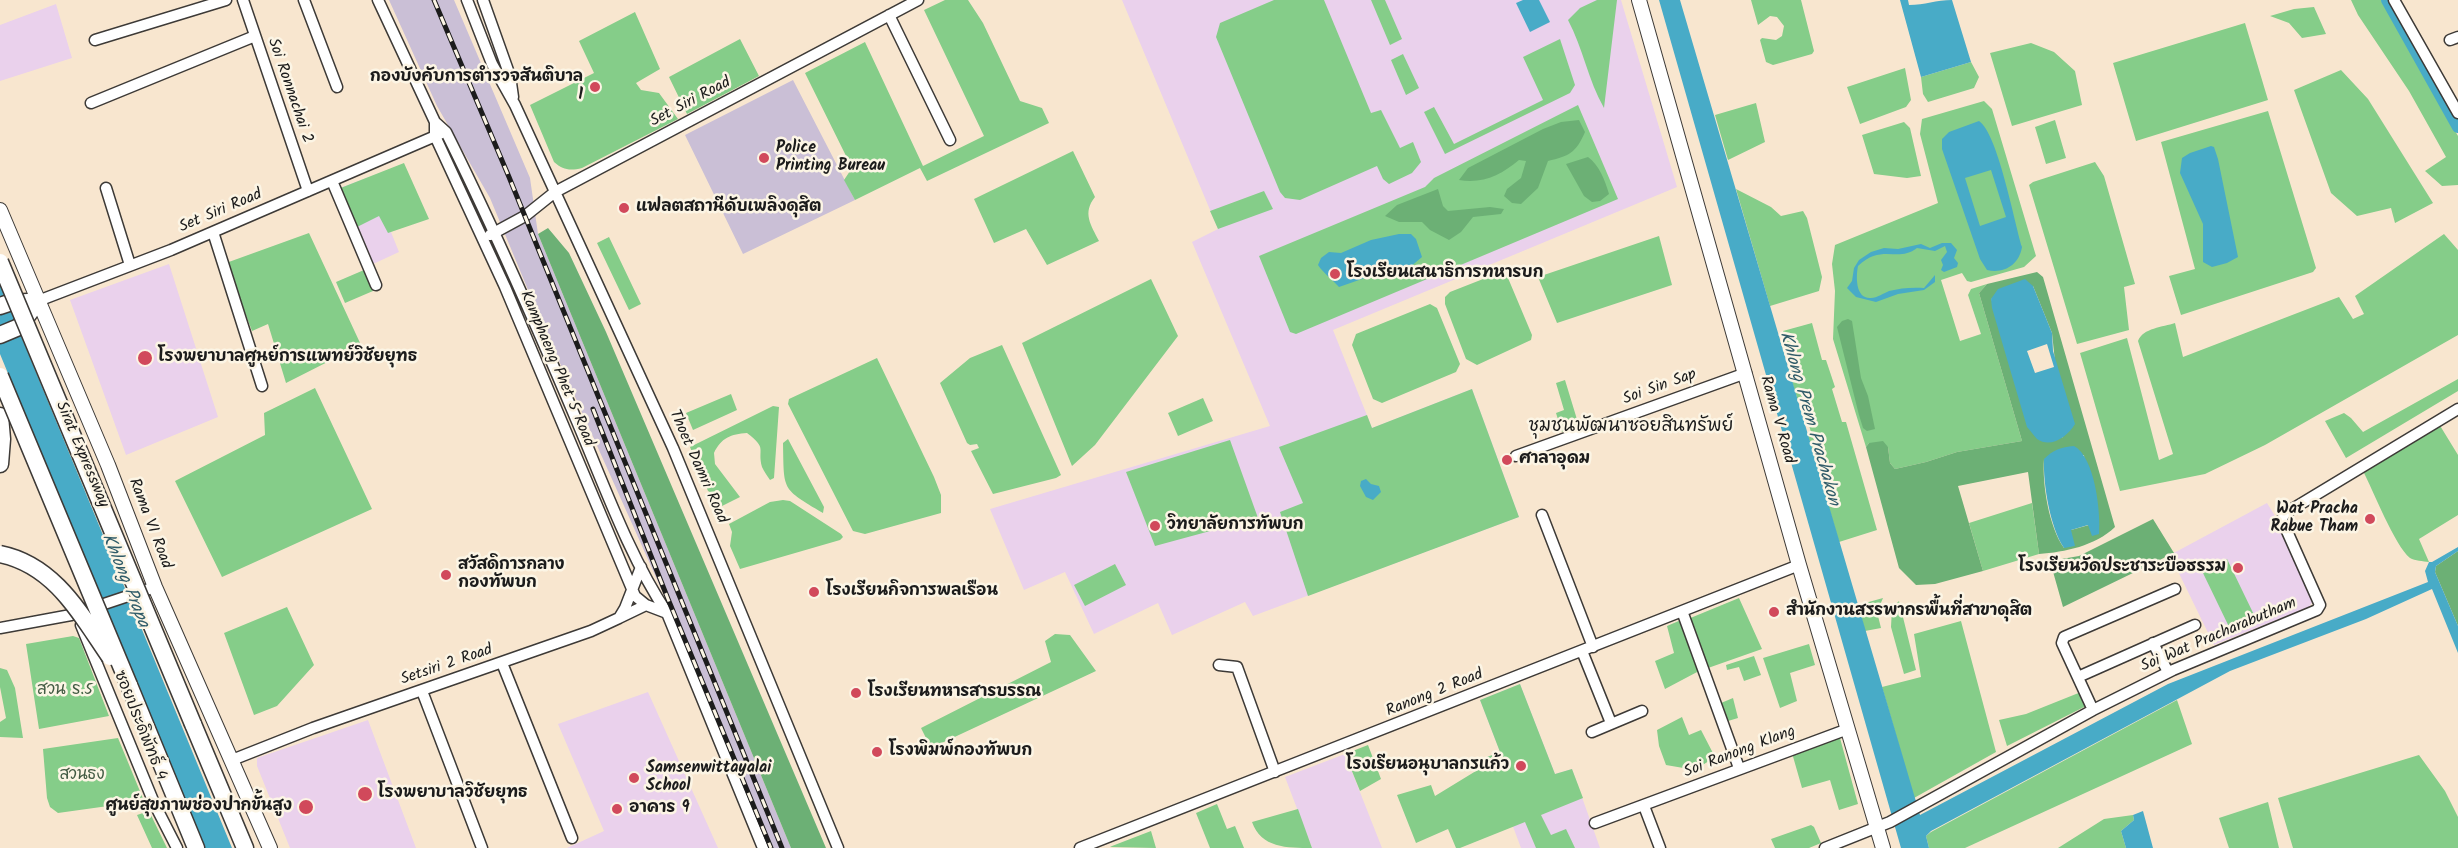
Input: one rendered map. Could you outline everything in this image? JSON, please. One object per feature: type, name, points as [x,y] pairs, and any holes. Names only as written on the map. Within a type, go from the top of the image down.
[{"type":"highway","name":"Sirat Expressway","points":[[0,262],[246,848]]},
{"type":"highway","points":[[4,305],[38,301]]},
{"type":"highway","points":[[0,335],[19,327],[38,301]]},
{"type":"highway","points":[[0,376],[196,848]]},
{"type":"highway","points":[[0,416],[2,439],[0,464]]},
{"type":"highway","points":[[0,554],[20,560],[61,588],[129,685]]},
{"type":"main road","name":"Rama V Road","points":[[1638,0],[1799,565],[1848,729],[1883,824],[1883,848]]},
{"type":"main road","name":"Rama VI Road","points":[[0,210],[108,465],[155,587],[270,848]]},
{"type":"street","points":[[95,40],[226,0]]},
{"type":"street","name":"Soi Ronnachai 2","points":[[243,0],[308,191]]},
{"type":"street","points":[[304,0],[337,87]]},
{"type":"street","name":"Kamphaeng Phet 5 Road","points":[[378,0],[435,123],[435,136],[482,238],[635,596],[646,605],[667,613]]},
{"type":"street","name":"Thoet Damri Road","points":[[467,0],[492,64],[515,105],[677,458],[838,848]]},
{"type":"street","name":"Thoet Damri Road","points":[[483,0],[510,76],[515,105]]},
{"type":"street","name":"Set Siri Road","points":[[482,238],[525,216],[555,192],[918,0]]},
{"type":"street","points":[[2394,0],[2458,113]]},
{"type":"street","points":[[889,15],[950,140]]},
{"type":"street","points":[[91,103],[255,36]]},
{"type":"street","name":"Kamphaeng Phet 5 Road","points":[[435,123],[446,132],[496,232],[610,500],[654,594],[667,613],[763,848]]},
{"type":"street","name":"Set Siri Road","points":[[38,301],[213,232],[446,132]]},
{"type":"street","points":[[332,181],[376,285]]},
{"type":"street","points":[[106,188],[130,265]]},
{"type":"street","points":[[213,232],[262,386]]},
{"type":"street","name":"Soi Sin Sap","points":[[1516,456],[1746,373]]},
{"type":"street","name":"Soi Wat Pracharabutham","points":[[1825,848],[1883,824],[2168,672],[2317,610],[2320,605],[2282,520],[2283,514],[2457,413]]},
{"type":"street","points":[[1542,516],[1593,646]]},
{"type":"street","name":"Ranong 2 Road","points":[[1080,848],[1799,565]]},
{"type":"street","points":[[619,618],[642,567]]},
{"type":"street","points":[[0,628],[77,613],[155,587]]},
{"type":"street","points":[[2093,710],[2062,643],[2064,637],[2175,589]]},
{"type":"street","name":"Setsiri 2 Road","points":[[232,760],[313,728],[591,632],[646,605]]},
{"type":"street","points":[[1682,611],[1739,768]]},
{"type":"street","name":"ซอยประดิพัทธ์ 4","points":[[77,613],[154,802],[177,848]]},
{"type":"street","points":[[2078,677],[2195,624]]},
{"type":"street","points":[[2153,644],[2168,672]]},
{"type":"street","points":[[1582,651],[1611,723]]},
{"type":"street","points":[[502,663],[572,838]]},
{"type":"street","points":[[1219,665],[1237,667],[1275,772]]},
{"type":"street","points":[[422,691],[482,848]]},
{"type":"street","points":[[1592,732],[1642,711]]},
{"type":"street","name":"Soi Ranong Klang","points":[[1595,823],[1848,729]]},
{"type":"street","points":[[1644,806],[1660,848]]},
{"type":"shaded area","points":[[389,0],[454,0],[530,178],[538,234],[791,848],[768,848],[668,604],[538,314],[490,198],[437,106]]},
{"type":"shaded area","name":"โรงเรียนเสนาธิการทหารบก","points":[[1122,0],[1621,0],[1677,187],[1333,330],[1372,428],[1472,389],[1519,517],[1253,616],[1245,602],[1172,635],[1158,603],[1094,634],[1065,572],[1024,590],[990,509],[1270,426],[1192,242],[1218,229]]},
{"type":"shaded area","points":[[56,4],[72,58],[0,81],[0,25]]},
{"type":"shaded area","name":"Police Printing Bureau","points":[[793,80],[855,200],[743,254],[685,135]]},
{"type":"shaded area","points":[[369,177],[399,252],[371,265],[337,189]]},
{"type":"shaded area","name":"โรงพยาบาลศูนย์การแพทย์วิชัยยุทธ","points":[[169,264],[218,417],[126,455],[70,300]]},
{"type":"shaded area","name":"โรงเรียนวัดประชาระบือธรรม","points":[[2267,503],[2314,600],[2309,607],[2214,645],[2170,555]]},
{"type":"shaded area","name":"โรงเรียนอนุบาลกรแก้ว","points":[[1520,684],[1555,774],[1572,769],[1600,848],[1521,848],[1487,757],[1500,752],[1480,700]]},
{"type":"shaded area","name":"Samsenwittayalai School","points":[[648,692],[718,848],[567,848],[604,831],[558,724]]},
{"type":"shaded area","points":[[368,720],[416,848],[290,848],[257,766],[257,758]]},
{"type":"shaded area","points":[[1345,754],[1382,848],[1312,848],[1285,777]]},
{"type":"green space","points":[[945,0],[968,0],[983,23],[1020,101],[1042,108],[1049,123],[927,181],[920,168],[855,200],[844,180],[852,168],[805,73],[865,42],[923,166],[984,136],[924,10]]},
{"type":"green space","points":[[1274,0],[1324,0],[1371,113],[1381,110],[1400,148],[1413,142],[1421,162],[1412,173],[1389,184],[1383,179],[1377,166],[1300,200],[1285,198],[1280,192],[1216,37],[1220,23]]},
{"type":"green space","points":[[1371,0],[1385,0],[1402,39],[1390,45]]},
{"type":"green space","points":[[1597,0],[1617,0],[1604,108],[1568,20],[1580,8]]},
{"type":"green space","points":[[1751,0],[1801,0],[1814,51],[1812,54],[1773,65],[1766,62],[1760,40],[1762,38],[1776,40],[1782,36],[1784,26],[1777,17],[1770,16],[1758,25]]},
{"type":"green space","points":[[2351,0],[2381,0],[2458,136],[2458,185],[2442,186],[2425,171],[2446,157],[2409,91],[2358,15]]},
{"type":"green space","points":[[2314,7],[2326,34],[2302,38],[2289,23],[2270,16],[2294,9]]},
{"type":"green space","points":[[635,12],[660,69],[636,83],[641,90],[659,93],[678,119],[582,168],[570,170],[560,167],[554,162],[530,105],[594,73],[579,41]]},
{"type":"green space","points":[[2245,23],[2268,100],[2136,141],[2113,63]]},
{"type":"green space","points":[[740,39],[759,76],[687,114],[669,77]]},
{"type":"green space","points":[[1560,39],[1575,85],[1570,93],[1445,154],[1424,112],[1434,107],[1454,144],[1543,100],[1523,57]]},
{"type":"green space","points":[[2031,43],[2054,52],[2075,71],[2082,105],[2012,126],[1990,53]]},
{"type":"green space","points":[[1403,54],[1419,88],[1406,95],[1391,60]]},
{"type":"green space","points":[[1971,62],[1979,77],[1974,88],[1928,102],[1923,94],[1921,77]]},
{"type":"green space","points":[[1905,68],[1911,100],[1906,107],[1860,124],[1847,87]]},
{"type":"green space","points":[[2341,70],[2368,99],[2433,203],[2395,223],[2391,208],[2357,216],[2331,193],[2294,90]]},
{"type":"green space","points":[[1984,101],[1992,109],[2036,256],[2024,267],[1971,282],[1967,281],[1962,273],[1941,280],[1960,341],[1981,334],[1968,295],[1971,289],[1987,284],[1979,293],[2022,441],[1957,452],[1895,469],[1890,463],[1888,447],[1869,443],[1866,447],[1833,339],[1835,291],[1832,264],[1835,245],[1938,203],[1920,134],[1922,119]]},
{"type":"green space","points":[[1756,103],[1765,142],[1728,160],[1715,115]]},
{"type":"green space","points":[[1578,105],[1618,199],[1296,334],[1290,332],[1259,256],[1425,187],[1434,178]]},
{"type":"green space","points":[[2268,111],[2316,268],[2313,272],[2181,315],[2169,276],[2195,269],[2161,142]]},
{"type":"green space","points":[[1579,120],[1585,132],[1578,145],[1567,155],[1548,161],[1538,188],[1521,204],[1512,203],[1504,196],[1507,189],[1521,178],[1526,161],[1519,160],[1498,174],[1484,179],[1459,180],[1468,168],[1543,129],[1561,122]]},
{"type":"green space","points":[[2055,120],[2066,158],[2046,164],[2035,127]]},
{"type":"green space","points":[[1904,122],[1910,128],[1921,176],[1907,178],[1874,174],[1862,135]]},
{"type":"green space","points":[[1073,151],[1095,197],[1088,214],[1099,241],[1047,265],[1026,229],[994,243],[974,199]]},
{"type":"green space","points":[[1588,157],[1601,173],[1609,194],[1600,201],[1592,202],[1584,196],[1566,164]]},
{"type":"green space","points":[[2095,162],[2104,176],[2135,284],[2124,287],[2129,330],[2077,344],[2029,185]]},
{"type":"green space","points":[[404,163],[429,219],[388,233],[379,216],[355,228],[338,189]]},
{"type":"green space","points":[[1438,189],[1443,206],[1448,211],[1490,207],[1504,209],[1501,214],[1473,217],[1461,232],[1449,240],[1430,230],[1422,222],[1399,222],[1385,216],[1397,205]]},
{"type":"green space","points":[[1736,189],[1771,207],[1781,216],[1803,211],[1807,218],[1822,277],[1819,291],[1770,306]]},
{"type":"green space","points":[[1264,191],[1273,209],[1218,229],[1210,211]]},
{"type":"green space","points":[[548,228],[569,253],[606,332],[826,848],[791,848],[538,234]]},
{"type":"green space","points":[[309,233],[361,345],[286,383],[268,324],[252,331],[226,263]]},
{"type":"green space","points":[[2444,234],[2458,250],[2458,335],[2265,445],[2205,474],[2120,491],[2080,353],[2127,338],[2159,460],[2173,454],[2138,341],[2144,333],[2175,323],[2183,357],[2339,297],[2353,319],[2364,314],[2355,296]]},
{"type":"green space","points":[[1659,236],[1672,285],[1557,323],[1538,277]]},
{"type":"green space","points":[[609,237],[641,304],[629,310],[597,243]]},
{"type":"green space","points":[[364,270],[373,291],[345,303],[336,282]]},
{"type":"green space","points":[[1501,272],[1508,278],[1532,335],[1531,340],[1477,365],[1466,359],[1445,304],[1445,297],[1450,292]]},
{"type":"green space","points":[[2037,272],[2043,277],[2115,527],[2098,539],[2079,547],[2039,554],[2028,472],[1958,486],[1983,571],[1935,584],[1916,585],[1899,568],[1866,447],[1869,443],[1883,441],[1888,447],[1890,463],[1895,469],[1957,452],[2022,441],[1979,293],[1987,284]],"holes":[[[2033,286],[2052,333],[2063,438],[1991,299]],[[2084,455],[2089,525],[2071,530],[2064,548],[2054,529],[2048,505],[2044,481],[2044,459]]]},
{"type":"green space","points":[[1151,279],[1178,336],[1095,445],[1072,466],[1022,343]]},
{"type":"green space","points":[[1430,304],[1437,308],[1460,364],[1456,372],[1382,403],[1373,399],[1352,345],[1356,334]]},
{"type":"green space","points":[[1848,319],[1852,321],[1861,378],[1868,396],[1875,429],[1867,431],[1863,428],[1859,415],[1837,327],[1842,321]]},
{"type":"green space","points":[[1812,323],[1822,360],[1826,360],[1835,387],[1832,389],[1842,422],[1846,422],[1877,530],[1839,542],[1807,433],[1811,432],[1788,369],[1793,368],[1783,331]]},
{"type":"green space","points":[[1002,345],[1061,475],[993,494],[971,451],[979,448],[977,444],[967,443],[940,383],[970,358]]},
{"type":"green space","points":[[877,358],[934,477],[941,495],[941,513],[865,534],[853,531],[788,404],[789,399]]},
{"type":"green space","points":[[2458,379],[2458,391],[2346,458],[2325,421],[2344,413],[2363,432]]},
{"type":"green space","points":[[1565,380],[1579,426],[1562,432],[1556,413],[1564,410],[1556,383]]},
{"type":"green space","points":[[315,388],[372,509],[222,577],[175,481],[265,435],[264,413]]},
{"type":"green space","points":[[1472,389],[1519,517],[1308,596],[1280,512],[1303,503],[1279,447],[1367,415],[1372,428]]},
{"type":"green space","points":[[731,394],[737,410],[693,430],[686,413]]},
{"type":"green space","points":[[1203,398],[1213,421],[1178,436],[1168,413]]},
{"type":"green space","points":[[773,406],[779,407],[774,478],[770,480],[763,469],[758,442],[747,433],[727,438],[714,453],[715,464],[740,497],[722,506],[717,496],[708,491],[690,447]]},
{"type":"green space","points":[[2439,424],[2458,455],[2458,515],[2419,539],[2429,562],[2412,559],[2404,552],[2363,471]]},
{"type":"green space","points":[[788,439],[824,507],[823,513],[792,493],[788,487],[785,480],[783,443]]},
{"type":"green space","points":[[1230,440],[1258,518],[1155,546],[1126,472]]},
{"type":"green space","points":[[790,501],[843,537],[840,540],[740,569],[730,546],[732,532],[729,524],[770,502]]},
{"type":"green space","points":[[2032,503],[2039,554],[1983,571],[1969,523]]},
{"type":"green space","points":[[2153,519],[2174,553],[2063,607],[2050,561],[2079,556]]},
{"type":"green space","points":[[2458,551],[2458,626],[2435,572],[2436,566]]},
{"type":"green space","points":[[2227,559],[2257,621],[2232,633],[2202,571]]},
{"type":"green space","points":[[1115,564],[1126,585],[1085,606],[1074,585]]},
{"type":"green space","points":[[1739,598],[1762,649],[1708,668],[1688,619]]},
{"type":"green space","points":[[1883,598],[1877,612],[1881,628],[1865,631],[1858,605]]},
{"type":"green space","points":[[1899,601],[1916,670],[1904,674],[1891,627],[1892,608]]},
{"type":"green space","points":[[287,607],[314,665],[277,706],[254,715],[224,633]]},
{"type":"green space","points":[[1681,620],[1699,671],[1665,689],[1655,661],[1674,653],[1667,626]]},
{"type":"green space","points":[[1961,621],[1996,752],[1914,798],[1882,687],[1921,677],[1914,634]]},
{"type":"green space","points":[[1055,634],[1070,635],[1096,671],[931,748],[921,728],[1051,662],[1045,641]]},
{"type":"green space","name":"สวน ร.5","points":[[73,636],[79,638],[109,716],[39,729],[26,644]]},
{"type":"green space","points":[[1809,644],[1815,665],[1790,673],[1797,701],[1780,708],[1763,658]]},
{"type":"green space","points":[[1754,656],[1761,675],[1744,681],[1739,667],[1727,670],[1726,665]]},
{"type":"green space","points":[[0,668],[7,670],[15,688],[23,738],[0,737],[0,722],[6,718],[0,687]]},
{"type":"green space","points":[[1520,684],[1555,774],[1572,769],[1583,798],[1541,815],[1551,835],[1566,829],[1575,848],[1536,848],[1525,822],[1460,848],[1456,848],[1448,829],[1416,843],[1397,795],[1431,785],[1435,796],[1489,763],[1487,757],[1500,752],[1480,700]]},
{"type":"green space","points":[[2081,692],[2086,706],[2007,746],[1999,720],[2026,714]]},
{"type":"green space","points":[[1733,698],[1738,718],[1728,721],[1721,703]]},
{"type":"green space","points":[[2177,700],[2192,744],[1965,848],[1929,848],[1926,836],[1931,832]]},
{"type":"green space","points":[[1682,717],[1689,735],[1701,730],[1715,757],[1695,770],[1666,765],[1659,746],[1657,730]]},
{"type":"green space","name":"สวนธง","points":[[118,738],[144,801],[58,813],[50,807],[47,798],[43,749]]},
{"type":"green space","points":[[1840,738],[1858,804],[1839,810],[1830,780],[1802,788],[1792,753]]},
{"type":"green space","points":[[1368,745],[1381,779],[1360,791],[1345,754]]},
{"type":"green space","points":[[2419,755],[2445,791],[2458,817],[2458,848],[2293,848],[2278,798]]},
{"type":"green space","points":[[2268,802],[2279,848],[2229,848],[2219,818]]},
{"type":"green space","points":[[1217,804],[1227,829],[1235,826],[1244,848],[1210,848],[1196,813]]},
{"type":"green space","points":[[1298,809],[1312,848],[1284,847],[1268,842],[1256,831],[1252,822]]},
{"type":"green space","points":[[149,811],[167,848],[152,848],[137,815]]},
{"type":"green space","points":[[2133,815],[2134,820],[2121,831],[2126,848],[2058,848],[2104,819]]},
{"type":"green space","points":[[1811,825],[1821,843],[1809,848],[1775,848],[1771,839]]},
{"type":"green space","points":[[1151,831],[1156,848],[1110,847],[1112,846]]},
{"type":"water","points":[[1523,0],[1539,0],[1550,22],[1530,32],[1516,3]]},
{"type":"water","points":[[1659,0],[1680,0],[1920,815],[2168,684],[2428,582],[2425,571],[2429,562],[2458,547],[2458,551],[2436,566],[2435,572],[2458,626],[2458,653],[2432,589],[2366,619],[2230,671],[1931,831],[1926,836],[1929,848],[1901,848]]},
{"type":"water","points":[[1900,0],[1908,0],[1909,5],[1952,0],[1971,62],[1921,77]]},
{"type":"water","points":[[1979,121],[1993,143],[2005,179],[2022,247],[2018,259],[2010,267],[1999,271],[1987,270],[1980,259],[1942,149],[1942,139],[1949,132]],"holes":[[[1991,170],[2006,217],[1980,226],[1965,178]]]},
{"type":"water","points":[[2211,146],[2214,147],[2218,159],[2238,257],[2212,267],[2203,262],[2203,224],[2180,173],[2182,158]]},
{"type":"water","points":[[1411,234],[1416,239],[1422,257],[1409,268],[1390,274],[1379,273],[1339,287],[1318,265],[1321,258],[1329,252],[1341,253],[1371,240]]},
{"type":"water","points":[[1942,243],[1951,243],[1957,250],[1954,258],[1958,263],[1957,267],[1944,272],[1941,270],[1943,265],[1941,260],[1947,252],[1945,246],[1935,251],[1917,248],[1903,254],[1882,254],[1867,259],[1858,266],[1859,291],[1866,297],[1876,297],[1898,289],[1924,288],[1935,275],[1935,282],[1924,290],[1898,294],[1876,302],[1856,297],[1847,288],[1852,281],[1854,268],[1859,260],[1871,252],[1884,248],[1898,249],[1921,244],[1930,248]]},
{"type":"water","points":[[2025,279],[2033,286],[2052,333],[2053,351],[2075,424],[2059,440],[2042,442],[2027,427],[1992,308],[1991,299],[1998,289]],"holes":[[[2047,344],[2054,367],[2035,373],[2027,351]]]},
{"type":"water","points":[[0,285],[232,848],[204,848],[0,354]]},
{"type":"water","points":[[2074,446],[2087,461],[2092,473],[2098,500],[2099,534],[2092,536],[2088,525],[2071,530],[2075,546],[2064,548],[2055,529],[2048,505],[2044,459],[2051,453]]},
{"type":"water","points":[[1366,479],[1371,484],[1379,486],[1381,492],[1373,500],[1366,497],[1360,486],[1361,481]]},
{"type":"water","points":[[2143,811],[2153,848],[2126,848],[2121,831],[2134,820],[2133,815]]},
{"type":"waterway","points":[[2387,0],[2458,127]]},
{"type":"railway","points":[[434,0],[509,177],[782,848]]},
{"type":"railway","points":[[593,409],[668,599],[771,848]]},
{"type":"place","name":"กองบังคับการตำรวจสันติบาล 1","points":[[595,87]]},
{"type":"place","name":"Police Printing Bureau","points":[[764,158]]},
{"type":"place","name":"แฟลตสถานีดับเพลิงดุสิต","points":[[624,208]]},
{"type":"place","name":"โรงเรียนเสนาธิการทหารบก","points":[[1335,274]]},
{"type":"place","name":"โรงพยาบาลศูนย์การแพทย์วิชัยยุทธ","points":[[145,358]]},
{"type":"place","name":"ศาลาอุดม","points":[[1507,460]]},
{"type":"place","name":"Wat Pracha Rabue Tham","points":[[2370,519]]},
{"type":"place","name":"วิทยาลัยการทัพบก","points":[[1155,526]]},
{"type":"place","name":"โรงเรียนวัดประชาระบือธรรม","points":[[2238,568]]},
{"type":"place","name":"สวัสดิการกลาง กองทัพบก","points":[[446,575]]},
{"type":"place","name":"โรงเรียนกิจการพลเรือน","points":[[814,592]]},
{"type":"place","name":"สำนักงานสรรพากรพื้นที่สาขาดุสิต","points":[[1774,612]]},
{"type":"place","name":"โรงเรียนทหารสารบรรณ","points":[[856,693]]},
{"type":"place","name":"โรงพิมพ์กองทัพบก","points":[[877,752]]},
{"type":"place","name":"โรงเรียนอนุบาลกรแก้ว","points":[[1521,766]]},
{"type":"place","name":"Samsenwittayalai School","points":[[634,778]]},
{"type":"place","name":"โรงพยาบาลวิชัยยุทธ","points":[[365,794]]},
{"type":"place","name":"ศูนย์สุขภาพช่องปากขั้นสูง","points":[[306,807]]},
{"type":"place","name":"อาคาร 9","points":[[617,809]]},
{"type":"district","name":"ชุมชนพัฒนาซอยสินทรัพย์","points":[[1631,428]]},
{"type":"water label","name":"Khlong Prem Prachakon","points":[[1808,419]]},
{"type":"water label","name":"Khlong Prapa","points":[[124,581]]}]
